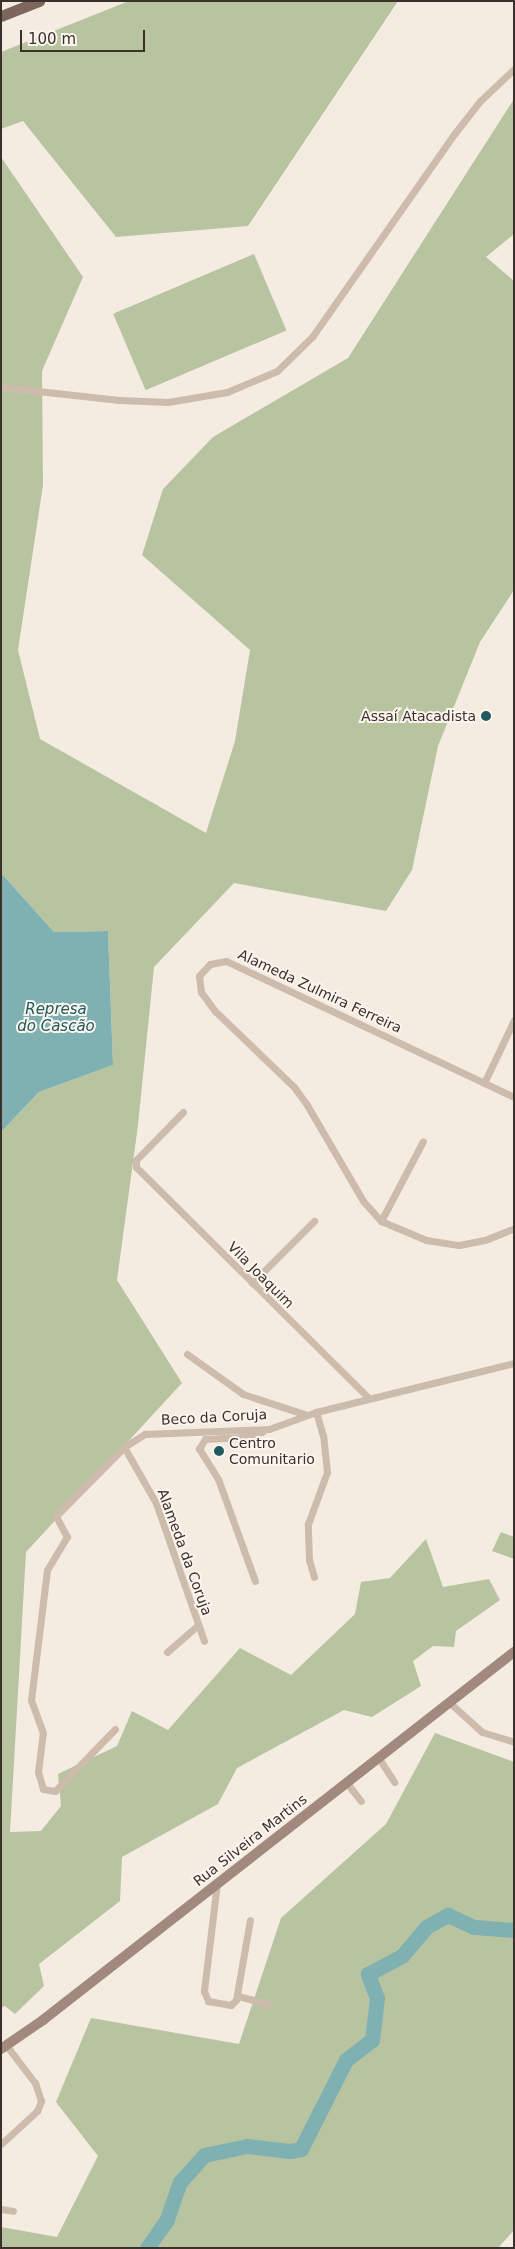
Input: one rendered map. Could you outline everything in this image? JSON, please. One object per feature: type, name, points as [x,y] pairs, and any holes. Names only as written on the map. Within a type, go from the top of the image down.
[{"type":"main road","points":[[1,16],[40,1]]},
{"type":"main road","name":"Rua Silveira Martins","points":[[4,2047],[514,1652]]},
{"type":"street","points":[[1,387],[118,400],[168,402],[227,392],[277,371],[318,329],[455,133],[480,101],[514,69]]},
{"type":"street","name":"Alameda Zulmira Ferreira","points":[[514,1097],[226,961],[210,964],[203,970],[199,981],[206,1000],[244,1042],[294,1088],[363,1201],[381,1221],[426,1240],[459,1245],[485,1240],[514,1228]]},
{"type":"street","points":[[484,1083],[514,1020]]},
{"type":"street","name":"Vila Joaquim","points":[[183,1112],[136,1160],[137,1169],[369,1398]]},
{"type":"street","points":[[381,1221],[423,1141]]},
{"type":"street","points":[[252,1283],[314,1220]]},
{"type":"street","points":[[187,1354],[243,1394],[308,1415]]},
{"type":"street","name":"Beco da Coruja","points":[[116,1729],[55,1791],[43,1789],[38,1772],[42,1733],[31,1700],[47,1570],[67,1538],[56,1516],[124,1447],[146,1434],[269,1429],[316,1412],[514,1363]]},
{"type":"street","points":[[314,1577],[309,1560],[308,1524],[327,1472],[324,1436],[316,1412]]},
{"type":"street","points":[[255,1581],[218,1479],[200,1453],[199,1445],[205,1439],[244,1438],[269,1429]]},
{"type":"street","name":"Alameda da Coruja","points":[[124,1447],[156,1502],[204,1641]]},
{"type":"street","points":[[167,1652],[198,1625]]},
{"type":"street","points":[[450,1703],[482,1732],[514,1742]]},
{"type":"street","points":[[378,1757],[394,1782]]},
{"type":"street","points":[[346,1782],[361,1801]]},
{"type":"street","points":[[217,1883],[204,1998],[212,2003],[231,2005],[238,1996],[250,1920]]},
{"type":"street","points":[[238,1996],[268,2004]]},
{"type":"street","points":[[1,2144],[37,2111],[40,2101],[35,2083],[4,2047]]},
{"type":"street","points":[[1,2209],[13,2211]]},
{"type":"green space","points":[[129,1],[398,1],[248,226],[116,237],[23,121],[1,129],[1,52]]},
{"type":"green space","points":[[514,99],[514,234],[486,257],[514,281],[514,590],[480,642],[438,746],[412,870],[386,911],[234,883],[154,967],[138,1125],[117,1280],[182,1383],[26,1552],[10,1832],[41,1831],[61,1806],[58,1774],[117,1746],[132,1711],[168,1730],[240,1648],[291,1675],[355,1614],[361,1582],[390,1578],[426,1539],[443,1587],[489,1579],[500,1600],[456,1631],[454,1647],[433,1646],[413,1661],[421,1686],[372,1717],[344,1710],[237,1768],[218,1804],[122,1857],[120,1901],[39,1964],[44,1986],[15,2014],[5,2006],[1,2008],[1,1132],[39,1092],[113,1065],[108,931],[54,932],[1,873],[1,157],[83,277],[42,371],[43,485],[18,650],[40,739],[206,833],[235,741],[250,650],[142,555],[163,489],[213,437],[348,358]]},
{"type":"green space","points":[[254,254],[286,330],[146,390],[113,314]]},
{"type":"green space","points":[[501,1532],[514,1537],[514,1559],[492,1551]]},
{"type":"green space","points":[[435,1733],[514,1762],[514,2230],[498,2248],[1,2248],[1,2227],[57,2237],[98,2156],[56,2102],[91,2018],[239,2044],[281,1918],[386,1824]]},
{"type":"water","name":"Represa do Cascão","points":[[1,873],[54,932],[108,931],[113,1065],[39,1092],[1,1132]]},
{"type":"waterway","points":[[147,2248],[167,2219],[180,2182],[204,2155],[247,2146],[290,2151],[301,2149],[346,2060],[372,2040],[377,1998],[368,1974],[402,1956],[426,1927],[448,1915],[474,1927],[514,1930]]},
{"type":"place","name":"Assaí Atacadista","points":[[486,716]]},
{"type":"place","name":"Centro Comunitario","points":[[219,1451]]}]
